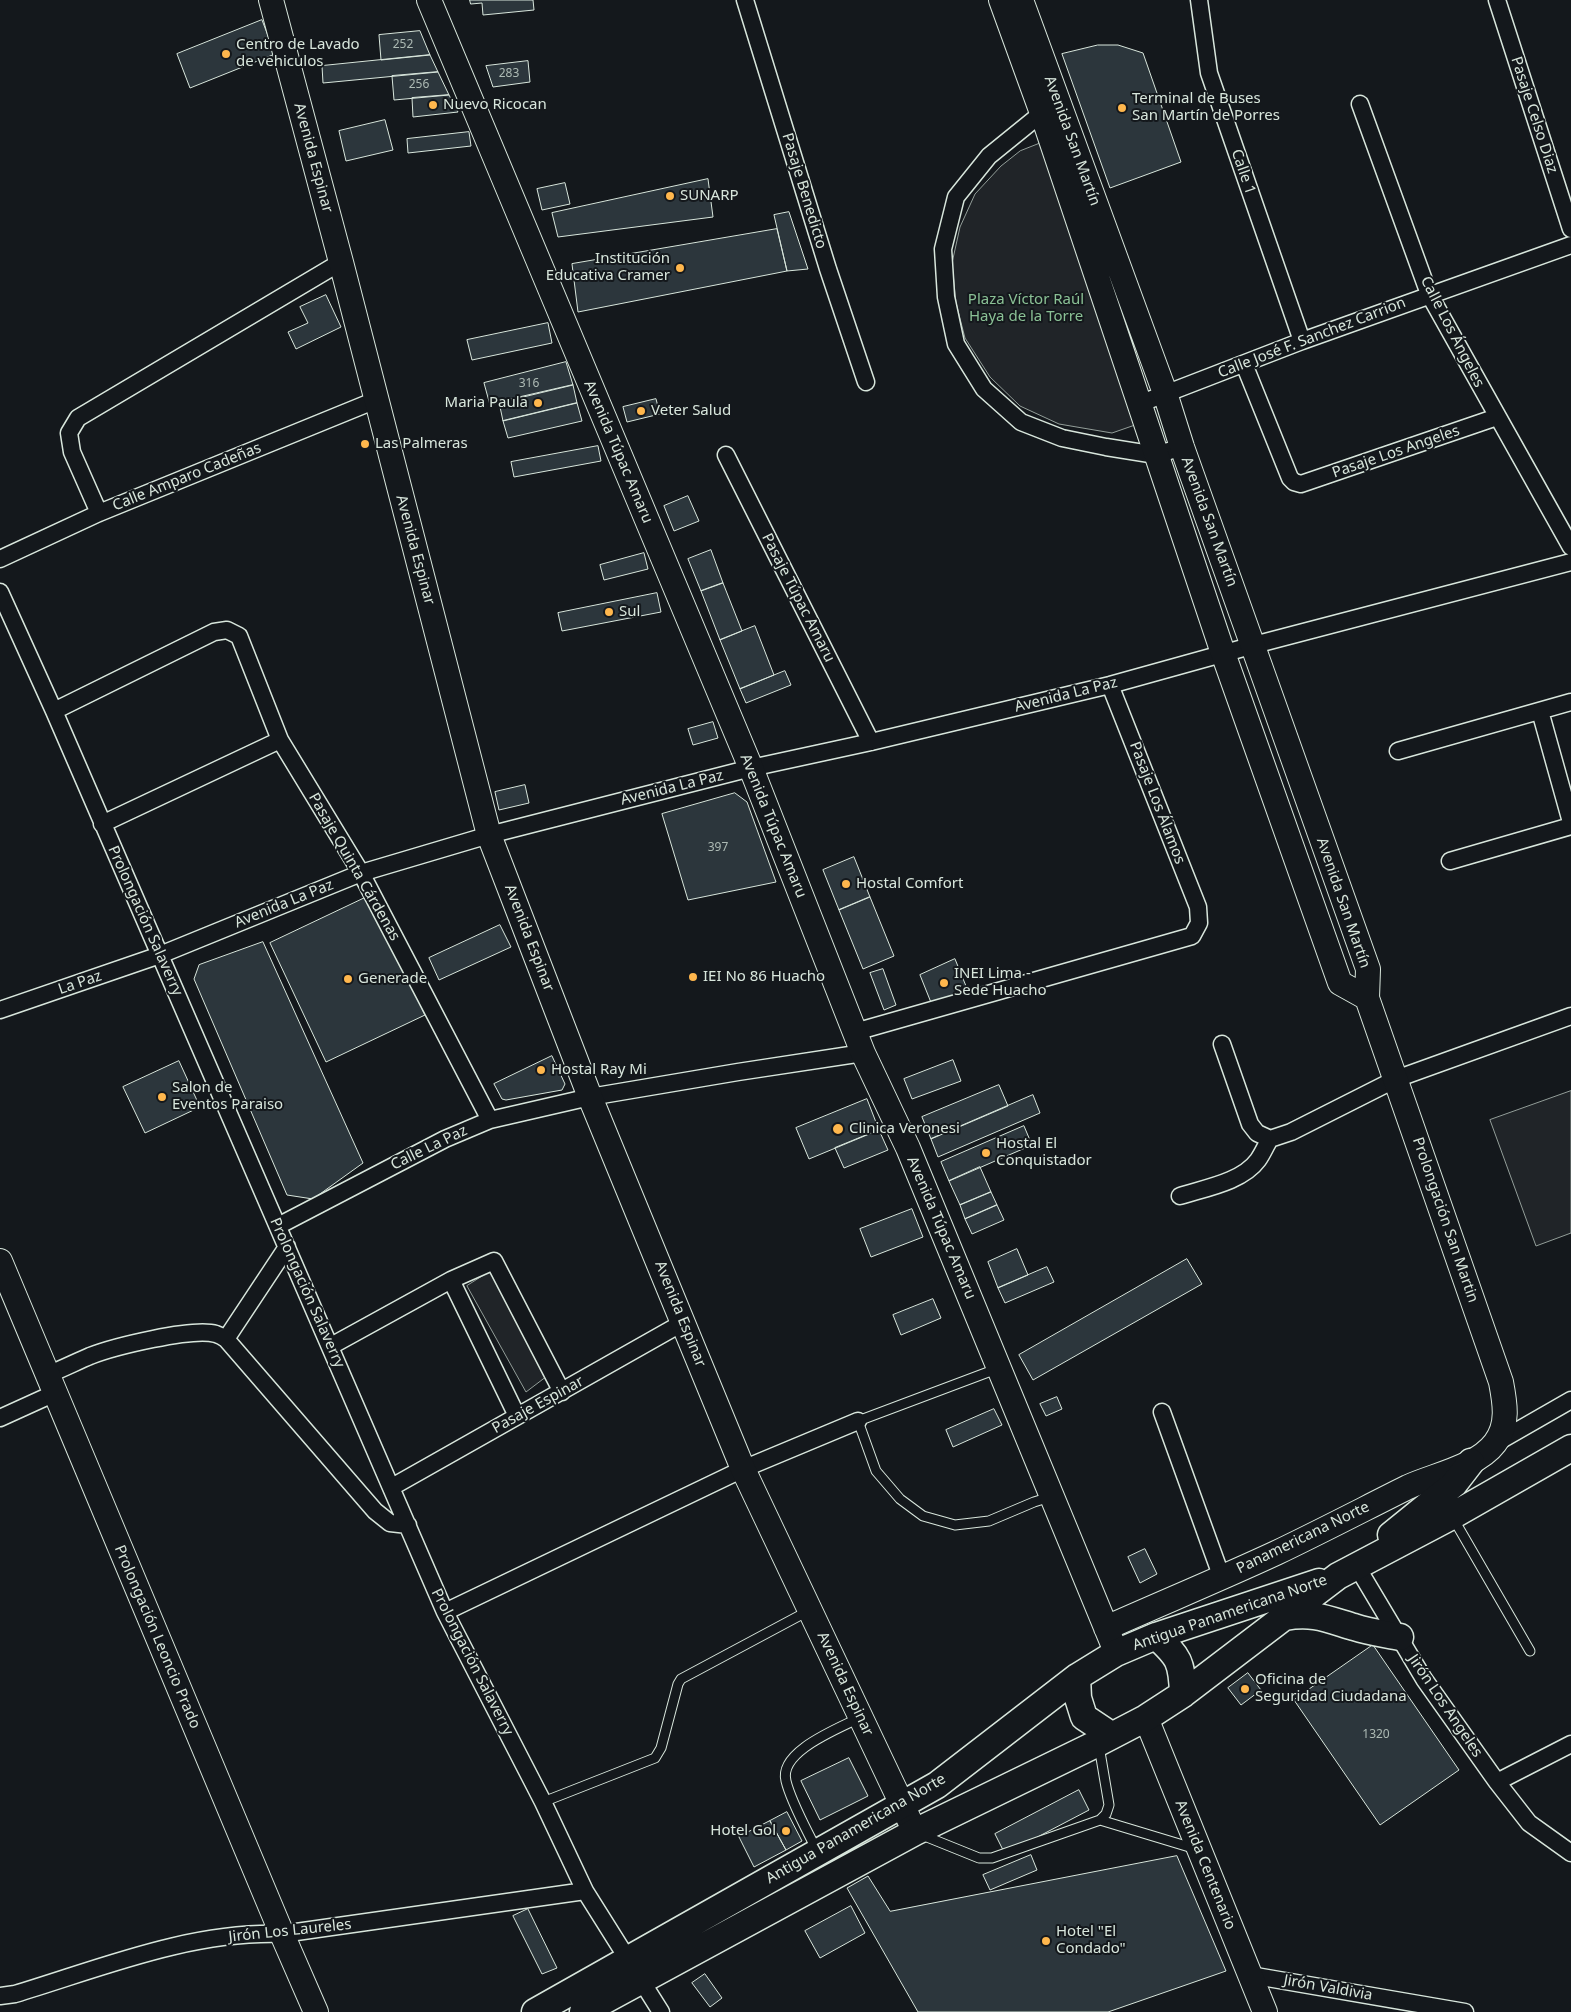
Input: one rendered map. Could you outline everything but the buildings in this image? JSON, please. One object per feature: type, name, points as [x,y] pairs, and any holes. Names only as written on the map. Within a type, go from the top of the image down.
[{"type":"main road","name":"Antigua Panamericana Norte","points":[[535,2012],[634,1969],[1146,1718],[1183,1694],[1285,1616],[1354,1567],[1452,1516],[1571,1448]]},
{"type":"main road","points":[[1354,1567],[1454,1484],[1471,1462]]},
{"type":"main road","name":"Antigua Panamericana Norte","points":[[583,2012],[634,1969],[818,1852],[937,1785],[1077,1677],[1116,1653],[1156,1636],[1354,1567]]},
{"type":"main road","points":[[1285,1616],[1313,1615],[1326,1617],[1354,1628],[1400,1637]]},
{"type":"main road","points":[[1156,1636],[1175,1654],[1182,1670],[1183,1694]]},
{"type":"main road","points":[[1077,1677],[1078,1698],[1084,1717],[1104,1739]]},
{"type":"street","name":"Avenida Espinar","points":[[270,0],[341,262],[489,834],[590,1098],[684,1322],[743,1469],[915,1832]]},
{"type":"street","name":"Avenida Túpac Amaru","points":[[429,0],[751,768],[859,1043],[908,1148],[1116,1653]]},
{"type":"street","name":"Pasaje Benedicto","points":[[745,0],[828,269],[866,382]]},
{"type":"street","name":"Avenida San Martín","points":[[1001,0],[1050,109],[1165,394],[1182,447],[1368,969],[1367,998],[1340,983],[1223,653],[1139,404],[1050,109],[1021,0]]},
{"type":"street","name":"Calle 1","points":[[1199,0],[1209,73],[1302,341]]},
{"type":"street","name":"Pasaje Celso Diaz","points":[[1497,0],[1571,229]]},
{"type":"street","name":"Calle Los Ángeles","points":[[1360,104],[1429,294],[1571,547]]},
{"type":"street","points":[[1050,109],[990,156],[956,198],[943,249],[946,297],[956,344],[984,389],[1021,422],[1062,438],[1156,455],[1182,447]]},
{"type":"street","name":"Calle José F. Sanchez Carrion","points":[[1139,404],[1429,294],[1571,245]]},
{"type":"street","points":[[99,513],[72,452],[69,433],[78,418],[341,262]]},
{"type":"street","name":"Pasaje Los Angeles","points":[[1244,364],[1290,478],[1294,482],[1301,484],[1497,417]]},
{"type":"street","name":"Calle Amparo Cadeñas","points":[[0,559],[99,513],[376,400]]},
{"type":"street","name":"Pasaje Túpac Amaru","points":[[726,454],[871,742]]},
{"type":"street","points":[[1254,645],[1571,562]]},
{"type":"street","name":"Prolongación Salaverry","points":[[0,592],[54,711],[392,1487],[444,1612],[543,1802],[585,1891],[661,2012]]},
{"type":"street","name":"Pasaje Quinta Cárdenas","points":[[54,711],[214,632],[227,630],[239,636],[280,740],[361,873],[490,1120]]},
{"type":"street","name":"Avenida La Paz","points":[[160,955],[361,873],[489,834],[751,768],[871,742],[1110,685],[1254,645]]},
{"type":"street","name":"Pasaje Los Álamos","points":[[859,1043],[1192,936],[1199,923],[1198,906],[1110,685]]},
{"type":"street","points":[[1398,751],[1571,702]]},
{"type":"street","points":[[1450,860],[1571,824],[1540,711]]},
{"type":"street","points":[[102,824],[280,740]]},
{"type":"street","name":"La Paz","points":[[0,1010],[160,955]]},
{"type":"street","name":"Prolongación San Martin","points":[[1367,998],[1501,1382],[1506,1408],[1504,1426],[1496,1443]]},
{"type":"street","points":[[1180,1196],[1234,1178],[1248,1170],[1258,1160],[1270,1139],[1291,1132],[1396,1079],[1571,1016]]},
{"type":"street","name":"Calle La Paz","points":[[278,1226],[445,1139],[490,1120],[590,1098],[738,1072],[859,1043]]},
{"type":"street","points":[[1222,1044],[1250,1124],[1257,1133],[1270,1139]]},
{"type":"street","points":[[226,1339],[287,1247]]},
{"type":"street","points":[[330,1346],[491,1260],[496,1262],[562,1392]]},
{"type":"street","name":"Prolongación Leoncio Prado","points":[[0,1261],[48,1389],[274,1934],[300,2012]]},
{"type":"street","points":[[452,1280],[517,1416]]},
{"type":"street","name":"Prolongación Leoncio Prado","points":[[0,1300],[48,1389]]},
{"type":"street","name":"Pasaje Espinar","points":[[392,1487],[684,1322]]},
{"type":"street","points":[[0,1418],[48,1389],[91,1356],[146,1341],[202,1333],[215,1334],[226,1339],[375,1511],[390,1523],[408,1525]]},
{"type":"street","points":[[1496,1443],[1571,1400]]},
{"type":"street","points":[[1162,1412],[1222,1578]]},
{"type":"street","points":[[444,1612],[743,1469],[858,1421]]},
{"type":"street","name":"Panamericana Norte","points":[[1106,1628],[1222,1578],[1422,1481],[1471,1462],[1496,1443]]},
{"type":"street","name":"Jirón Los Angeles","points":[[1354,1567],[1400,1637],[1424,1679],[1497,1782],[1529,1823],[1571,1853]]},
{"type":"street","name":"Avenida Centenario","points":[[1146,1718],[1265,2012]]},
{"type":"street","points":[[1497,1782],[1571,1744]]},
{"type":"street","name":"Jirón Los Laureles","points":[[0,1996],[15,1994],[183,1943],[274,1934],[585,1891]]},
{"type":"street","name":"Prolongación Leoncio Prado","points":[[274,1934],[316,2012]]},
{"type":"street","name":"Jirón Valdivia","points":[[1250,1975],[1465,2012]]},
{"type":"lane","points":[[999,1368],[858,1421],[876,1471],[900,1499],[923,1516],[955,1525],[989,1521],[1034,1502],[1052,1497]]},
{"type":"lane","points":[[1452,1516],[1530,1651]]},
{"type":"lane","points":[[543,1802],[655,1758],[661,1748],[678,1684],[682,1679],[810,1610]]},
{"type":"lane","points":[[818,1852],[785,1779],[787,1765],[798,1751],[861,1717]]},
{"type":"lane","points":[[915,1832],[979,1858],[992,1858],[1100,1820],[1106,1814],[1108,1805],[1104,1739]]},
{"type":"lane","points":[[1100,1820],[1199,1850]]},
{"type":"green space","name":"Plaza Víctor Raúl Haya de la Torre","points":[[1041,143],[1135,425],[1112,433],[1059,424],[1020,406],[990,377],[965,338],[956,303],[952,263],[960,227],[975,194],[1001,166],[1020,151]]},
{"type":"green space","points":[[1571,1091],[1571,1233],[1536,1246],[1490,1120]]},
{"type":"green space","points":[[494,1269],[551,1373],[526,1392],[467,1286]]},
{"type":"place","name":"Centro de Lavado de vehiculos","points":[[226,54]]},
{"type":"place","name":"Nuevo Ricocan","points":[[433,105]]},
{"type":"place","name":"Terminal de Buses San Martín de Porres","points":[[1122,108]]},
{"type":"place","name":"SUNARP","points":[[670,196]]},
{"type":"place","name":"Institución Educativa Cramer","points":[[680,268]]},
{"type":"place","name":"Maria Paula","points":[[538,403]]},
{"type":"place","name":"Veter Salud","points":[[641,411]]},
{"type":"place","name":"Las Palmeras","points":[[365,444]]},
{"type":"place","name":"Sul","points":[[609,612]]},
{"type":"place","name":"Hostal Comfort","points":[[846,884]]},
{"type":"place","name":"IEI No 86 Huacho","points":[[693,977]]},
{"type":"place","name":"Generade","points":[[348,979]]},
{"type":"place","name":"INEI Lima - Sede Huacho","points":[[944,983]]},
{"type":"place","name":"Hostal Ray Mi","points":[[541,1070]]},
{"type":"place","name":"Salon de Eventos Paraiso","points":[[162,1097]]},
{"type":"place","name":"Clinica Veronesi","points":[[838,1129]]},
{"type":"place","name":"Hostal El Conquistador","points":[[986,1153]]},
{"type":"place","name":"Oficina de Seguridad Ciudadana","points":[[1245,1689]]},
{"type":"place","name":"Hotel Gol","points":[[786,1831]]},
{"type":"place","name":"Hotel \"El Condado\"","points":[[1046,1941]]}]
